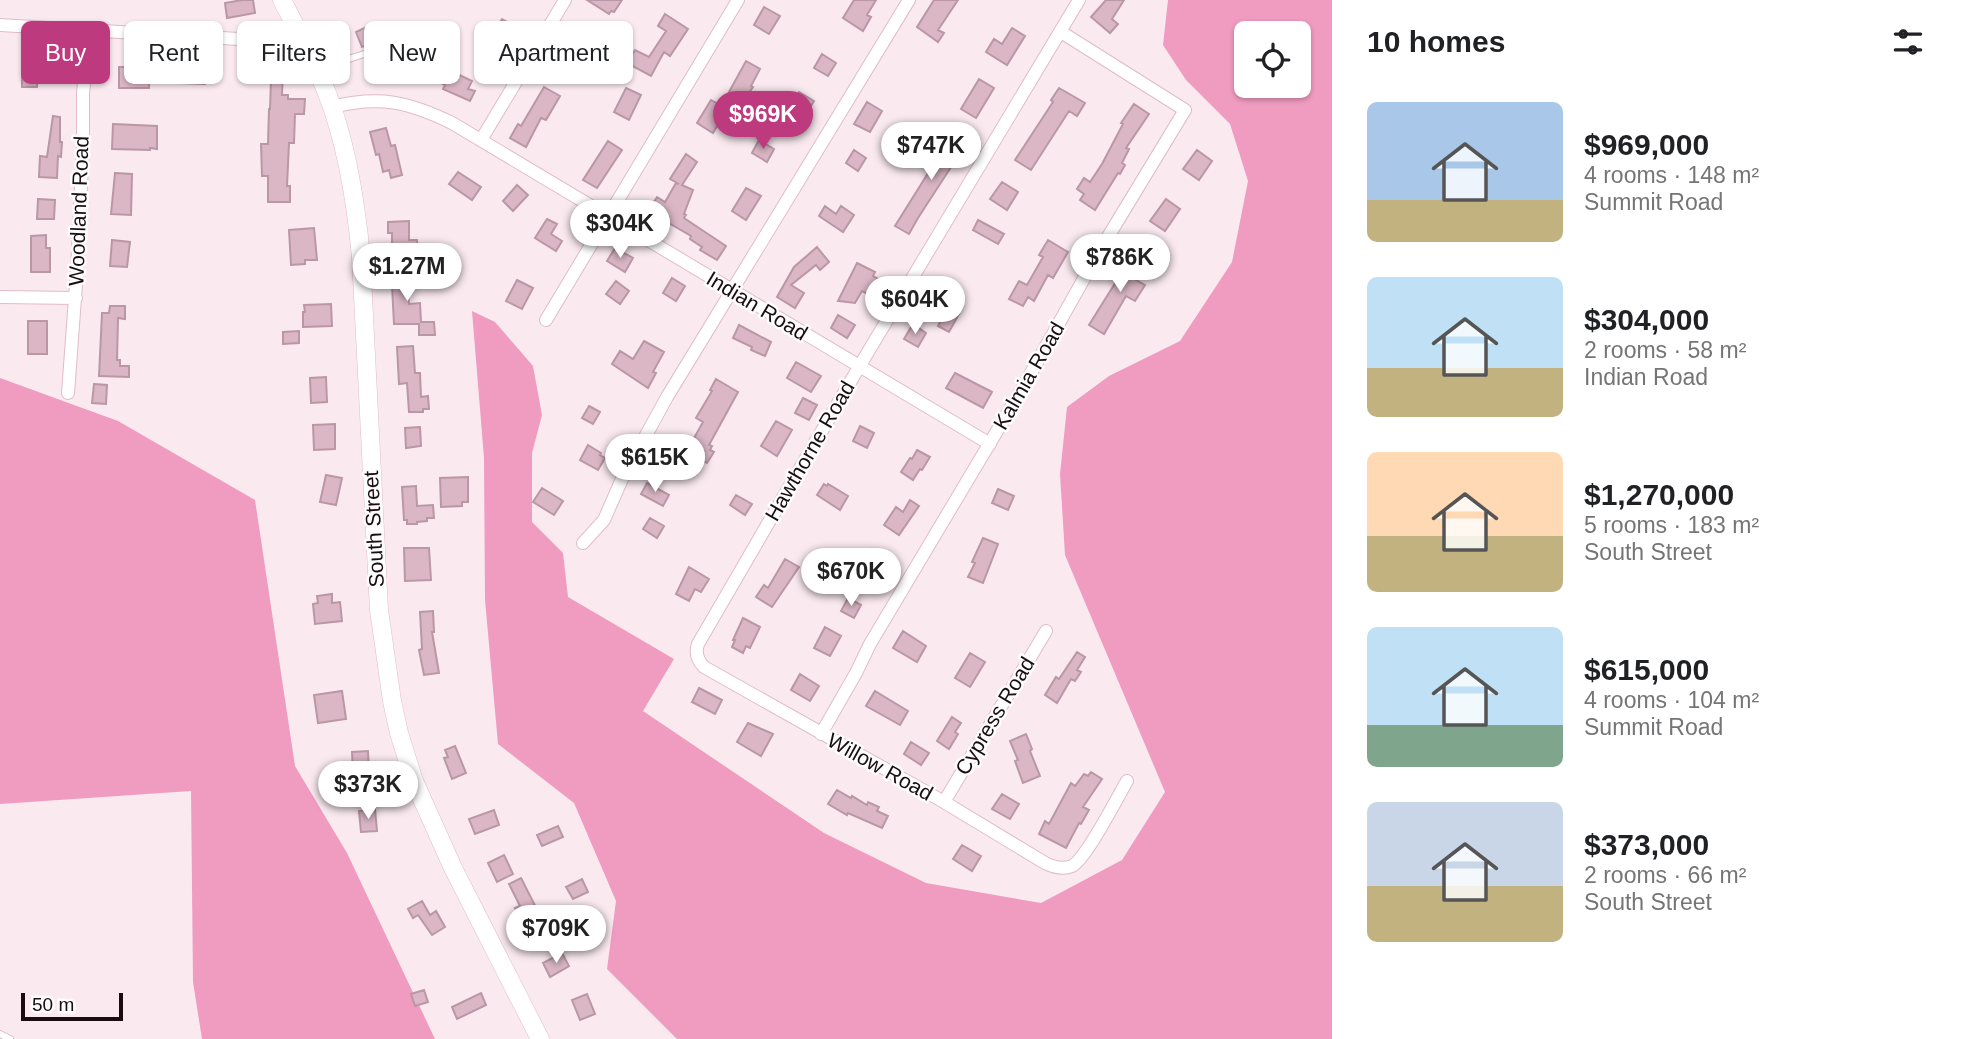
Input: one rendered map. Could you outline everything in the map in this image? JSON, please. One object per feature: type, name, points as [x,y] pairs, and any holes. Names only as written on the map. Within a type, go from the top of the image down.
[{"type":"main road","name":"South Street","points":[[282,0],[293,21]]},
{"type":"main road","name":"South Street","points":[[323,84],[332,107],[351,184],[359,242],[377,593],[392,701],[409,765],[426,810],[540,1039]]},
{"type":"street","points":[[481,140],[565,0]]},
{"type":"street","points":[[546,320],[738,0]]},
{"type":"street","points":[[583,543],[608,512],[622,479],[667,397],[909,0]]},
{"type":"street","name":"Hawthorne Road","points":[[697,657],[698,644],[859,367],[1079,0]]},
{"type":"street","points":[[0,25],[21,26]]},
{"type":"street","points":[[110,30],[237,39]]},
{"type":"street","name":"Kalmia Road","points":[[821,734],[877,632],[1185,110],[1061,32]]},
{"type":"street","name":"Woodland Road","points":[[68,393],[76,298],[84,84]]},
{"type":"street","name":"Indian Road","points":[[332,107],[372,100],[397,103],[442,117],[990,444]]},
{"type":"street","points":[[0,297],[76,298]]},
{"type":"street","name":"Cypress Road","points":[[944,802],[1046,631]]},
{"type":"street","name":"Willow Road","points":[[697,657],[705,667],[1056,867],[1068,867],[1081,859],[1127,781]]},
{"type":"lane","points":[[0,1034],[10,1039]]},
{"type":"shaded area","points":[[1168,0],[1332,0],[1332,1039],[677,1039],[607,969],[616,901],[574,803],[498,744],[485,600],[484,458],[472,311],[495,322],[533,366],[542,415],[532,453],[532,522],[563,553],[568,597],[674,659],[643,711],[824,833],[926,883],[1041,903],[1122,860],[1165,792],[1065,555],[1060,474],[1067,407],[1109,376],[1180,341],[1232,262],[1248,181],[1230,124],[1186,80],[1163,45]]},
{"type":"shaded area","points":[[0,378],[118,421],[255,500],[295,766],[347,853],[435,1039],[202,1039],[193,982],[191,791],[0,804]]},
{"type":"building","points":[[253,0],[255,13],[227,18],[225,3]]},
{"type":"building","points":[[587,0],[622,0],[614,12],[609,14]]},
{"type":"building","points":[[854,0],[876,0],[867,15],[871,17],[863,31],[843,18]]},
{"type":"building","points":[[934,0],[958,0],[938,30],[944,33],[938,42],[917,27]]},
{"type":"building","points":[[1106,0],[1124,0],[1112,19],[1118,24],[1110,33],[1091,17]]},
{"type":"building","points":[[764,7],[780,16],[769,34],[754,25]]},
{"type":"building","points":[[665,14],[688,29],[670,56],[664,52],[651,76],[633,66],[633,53],[635,50],[649,57],[666,31],[658,26]]},
{"type":"building","points":[[364,28],[364,46],[362,47],[356,32]]},
{"type":"building","points":[[1012,28],[1025,36],[1007,65],[986,52],[994,39],[1002,44]]},
{"type":"building","points":[[822,54],[836,63],[828,76],[814,68]]},
{"type":"building","points":[[746,61],[760,69],[751,86],[753,87],[743,101],[729,92]]},
{"type":"building","points":[[119,67],[124,67],[124,84],[149,84],[149,88],[119,88]]},
{"type":"building","points":[[460,75],[472,81],[468,89],[475,91],[470,101],[443,89],[443,84],[460,84]]},
{"type":"building","points":[[979,79],[994,88],[976,118],[961,109]]},
{"type":"building","points":[[22,84],[37,84],[37,87],[22,87]]},
{"type":"building","points":[[271,84],[282,84],[282,95],[288,95],[288,99],[305,99],[304,114],[295,114],[294,143],[289,143],[287,186],[290,186],[290,202],[268,202],[268,176],[262,176],[261,144],[268,144]]},
{"type":"building","points":[[544,87],[560,96],[546,120],[541,118],[526,147],[510,138],[518,124],[521,126]]},
{"type":"building","points":[[626,88],[641,95],[629,120],[614,112]]},
{"type":"building","points":[[1059,88],[1085,103],[1077,116],[1069,111],[1031,170],[1015,160],[1053,102],[1051,100]]},
{"type":"building","points":[[799,92],[814,101],[804,117],[789,108]]},
{"type":"building","points":[[711,100],[727,109],[713,133],[697,123]]},
{"type":"building","points":[[867,102],[882,111],[870,132],[854,124]]},
{"type":"building","points":[[1134,104],[1149,114],[1126,148],[1129,149],[1120,174],[1118,173],[1095,210],[1080,200],[1084,194],[1077,189],[1084,178],[1090,182]]},
{"type":"building","points":[[53,116],[60,117],[62,142],[57,178],[39,177],[40,156],[47,157]]},
{"type":"building","points":[[113,124],[157,126],[157,149],[112,149]]},
{"type":"building","points":[[386,128],[391,146],[395,145],[402,175],[391,178],[389,170],[383,172],[370,132]]},
{"type":"building","points":[[948,129],[965,140],[909,234],[895,226],[945,146],[940,143]]},
{"type":"building","points":[[759,140],[774,149],[767,162],[752,153]]},
{"type":"building","points":[[608,141],[622,150],[597,188],[583,180]]},
{"type":"building","points":[[854,150],[866,158],[858,171],[846,163]]},
{"type":"building","points":[[1197,150],[1212,161],[1199,180],[1183,169]]},
{"type":"building","points":[[686,154],[697,162],[682,185],[693,190],[684,218],[726,246],[717,260],[700,250],[702,247],[690,239],[691,236],[648,211],[657,197],[665,202],[676,183],[679,184],[670,179]]},
{"type":"building","points":[[458,172],[481,187],[472,200],[449,184]]},
{"type":"building","points":[[115,173],[132,174],[131,215],[111,214]]},
{"type":"building","points":[[1002,182],[1018,192],[1007,210],[990,199]]},
{"type":"building","points":[[517,185],[528,195],[513,211],[503,201]]},
{"type":"building","points":[[746,188],[761,196],[746,220],[732,211]]},
{"type":"building","points":[[38,199],[55,200],[54,219],[37,219]]},
{"type":"building","points":[[1166,199],[1180,209],[1165,231],[1150,221]]},
{"type":"building","points":[[825,206],[836,214],[841,206],[854,215],[843,232],[819,216]]},
{"type":"building","points":[[547,219],[557,224],[551,234],[562,241],[556,251],[535,238]]},
{"type":"building","points":[[978,220],[1004,234],[998,244],[973,230]]},
{"type":"building","points":[[409,221],[409,240],[417,240],[418,255],[397,255],[396,247],[392,247],[392,233],[388,233],[388,222]]},
{"type":"building","points":[[314,228],[317,260],[305,260],[305,264],[291,265],[289,230]]},
{"type":"building","points":[[46,235],[46,248],[50,248],[50,272],[31,272],[31,236]]},
{"type":"building","points":[[112,240],[130,242],[127,267],[110,266]]},
{"type":"building","points":[[1048,240],[1068,252],[1053,278],[1048,275],[1034,301],[1028,297],[1023,306],[1009,299],[1019,281],[1027,285],[1043,257],[1039,255]]},
{"type":"building","points":[[817,247],[829,262],[820,270],[816,265],[791,285],[804,293],[795,308],[777,297],[794,267]]},
{"type":"building","points":[[615,248],[633,258],[625,272],[607,261]]},
{"type":"building","points":[[1134,253],[1147,262],[1136,280],[1145,285],[1135,301],[1126,296],[1104,334],[1089,325]]},
{"type":"building","points":[[857,263],[875,272],[873,276],[880,280],[872,296],[862,291],[855,303],[838,301]]},
{"type":"building","points":[[406,265],[409,304],[420,303],[421,322],[434,322],[435,335],[419,335],[419,324],[394,324],[391,267]]},
{"type":"building","points":[[672,278],[685,286],[676,301],[663,293]]},
{"type":"building","points":[[517,280],[533,288],[522,309],[506,301]]},
{"type":"building","points":[[616,281],[629,291],[620,304],[606,294]]},
{"type":"building","points":[[946,298],[963,307],[949,332],[938,326],[943,316],[937,313]]},
{"type":"building","points":[[331,304],[332,326],[303,327],[304,305]]},
{"type":"building","points":[[110,306],[125,306],[125,319],[118,318],[117,360],[120,360],[120,366],[129,366],[129,377],[99,376],[102,313],[109,313]]},
{"type":"building","points":[[838,315],[855,325],[847,338],[831,328]]},
{"type":"building","points":[[28,321],[47,321],[47,354],[28,354]]},
{"type":"building","points":[[913,324],[926,333],[918,347],[904,339]]},
{"type":"building","points":[[739,325],[771,342],[765,356],[733,338]]},
{"type":"building","points":[[299,331],[299,343],[283,344],[283,332]]},
{"type":"building","points":[[644,341],[664,352],[648,388],[612,364],[620,351],[633,359]]},
{"type":"building","points":[[413,346],[415,373],[420,373],[421,397],[428,396],[429,409],[423,409],[423,412],[409,412],[407,383],[399,384],[397,347]]},
{"type":"building","points":[[796,362],[821,376],[811,392],[787,378]]},
{"type":"building","points":[[955,373],[992,392],[983,408],[946,388]]},
{"type":"building","points":[[326,377],[327,402],[311,403],[310,378]]},
{"type":"building","points":[[716,379],[738,392],[709,445],[714,452],[707,463],[687,451],[703,422],[696,418]]},
{"type":"building","points":[[94,384],[107,385],[106,404],[92,403]]},
{"type":"building","points":[[803,398],[817,405],[809,420],[795,413]]},
{"type":"building","points":[[589,406],[600,412],[593,424],[582,418]]},
{"type":"building","points":[[776,421],[792,430],[777,456],[761,446]]},
{"type":"building","points":[[335,424],[335,449],[314,450],[313,425]]},
{"type":"building","points":[[860,426],[874,433],[867,448],[853,441]]},
{"type":"building","points":[[420,427],[421,446],[406,448],[405,428]]},
{"type":"building","points":[[588,445],[605,458],[598,470],[580,460]]},
{"type":"building","points":[[917,450],[930,457],[913,480],[901,472]]},
{"type":"building","points":[[326,475],[342,478],[336,505],[320,502]]},
{"type":"building","points":[[468,477],[468,502],[462,502],[462,506],[441,507],[440,478]]},
{"type":"building","points":[[647,483],[669,495],[663,506],[641,494]]},
{"type":"building","points":[[824,484],[848,496],[840,510],[817,495]]},
{"type":"building","points":[[416,486],[417,506],[433,505],[434,518],[427,518],[427,521],[417,524],[407,524],[407,520],[404,520],[402,487]]},
{"type":"building","points":[[542,488],[563,501],[554,515],[533,502]]},
{"type":"building","points":[[998,489],[1014,496],[1008,510],[992,503]]},
{"type":"building","points":[[736,495],[752,504],[745,515],[730,505]]},
{"type":"building","points":[[910,500],[919,506],[899,535],[884,525],[896,507],[903,512]]},
{"type":"building","points":[[650,518],[664,526],[657,538],[643,529]]},
{"type":"building","points":[[983,538],[998,544],[983,583],[968,577]]},
{"type":"building","points":[[404,548],[429,548],[431,580],[405,581]]},
{"type":"building","points":[[871,549],[887,559],[876,578],[860,568]]},
{"type":"building","points":[[785,559],[799,567],[772,607],[756,597],[764,585],[768,588]]},
{"type":"building","points":[[689,567],[709,579],[701,592],[695,589],[689,601],[676,594]]},
{"type":"building","points":[[332,594],[332,603],[340,602],[342,621],[315,624],[313,604],[318,603],[317,596]]},
{"type":"building","points":[[848,598],[861,605],[854,618],[841,611]]},
{"type":"building","points":[[433,611],[432,632],[439,673],[424,675],[419,650],[422,649],[420,612]]},
{"type":"building","points":[[743,618],[760,627],[750,648],[746,646],[743,653],[732,647]]},
{"type":"building","points":[[825,627],[841,636],[830,656],[814,648]]},
{"type":"building","points":[[903,631],[926,646],[917,662],[893,648]]},
{"type":"building","points":[[1077,652],[1085,657],[1077,670],[1081,672],[1075,681],[1071,679],[1057,703],[1045,695]]},
{"type":"building","points":[[970,653],[985,662],[970,687],[955,678]]},
{"type":"building","points":[[800,674],[819,686],[810,701],[791,690]]},
{"type":"building","points":[[699,688],[722,700],[715,714],[692,702]]},
{"type":"building","points":[[342,691],[346,719],[318,723],[314,695]]},
{"type":"building","points":[[875,691],[908,711],[900,725],[866,706]]},
{"type":"building","points":[[952,717],[961,723],[949,749],[937,741]]},
{"type":"building","points":[[748,723],[773,734],[761,756],[737,742]]},
{"type":"building","points":[[1026,734],[1040,776],[1023,783],[1010,741]]},
{"type":"building","points":[[911,742],[929,753],[921,765],[904,754]]},
{"type":"building","points":[[455,746],[466,773],[452,779],[444,758],[448,757],[445,750]]},
{"type":"building","points":[[368,751],[369,774],[363,774],[363,785],[341,786],[341,776],[353,775],[352,752]]},
{"type":"building","points":[[1091,772],[1102,779],[1083,807],[1089,810],[1066,848],[1039,834],[1045,821],[1049,824],[1071,783],[1075,786],[1084,774],[1088,776]]},
{"type":"building","points":[[837,790],[867,805],[868,802],[879,807],[877,811],[888,816],[882,828],[848,813],[847,815],[828,804]]},
{"type":"building","points":[[1002,794],[1019,804],[1010,819],[992,809]]},
{"type":"building","points":[[375,809],[377,831],[361,832],[359,811]]},
{"type":"building","points":[[494,810],[499,825],[475,834],[469,819]]},
{"type":"building","points":[[558,826],[563,837],[542,846],[537,835]]},
{"type":"building","points":[[962,845],[981,856],[972,871],[953,859]]},
{"type":"building","points":[[504,855],[513,874],[497,882],[488,863]]},
{"type":"building","points":[[521,878],[550,935],[540,940],[533,926],[526,929],[515,908],[520,906],[509,884]]},
{"type":"building","points":[[582,879],[588,892],[573,899],[566,887]]},
{"type":"building","points":[[422,901],[430,915],[436,911],[445,927],[432,935],[418,915],[413,918],[408,909]]},
{"type":"building","points":[[562,953],[569,966],[550,977],[543,963]]},
{"type":"building","points":[[424,990],[428,1002],[415,1006],[411,994]]},
{"type":"building","points":[[481,993],[486,1005],[457,1019],[452,1007]]},
{"type":"building","points":[[587,994],[595,1014],[580,1020],[572,1000]]}]
